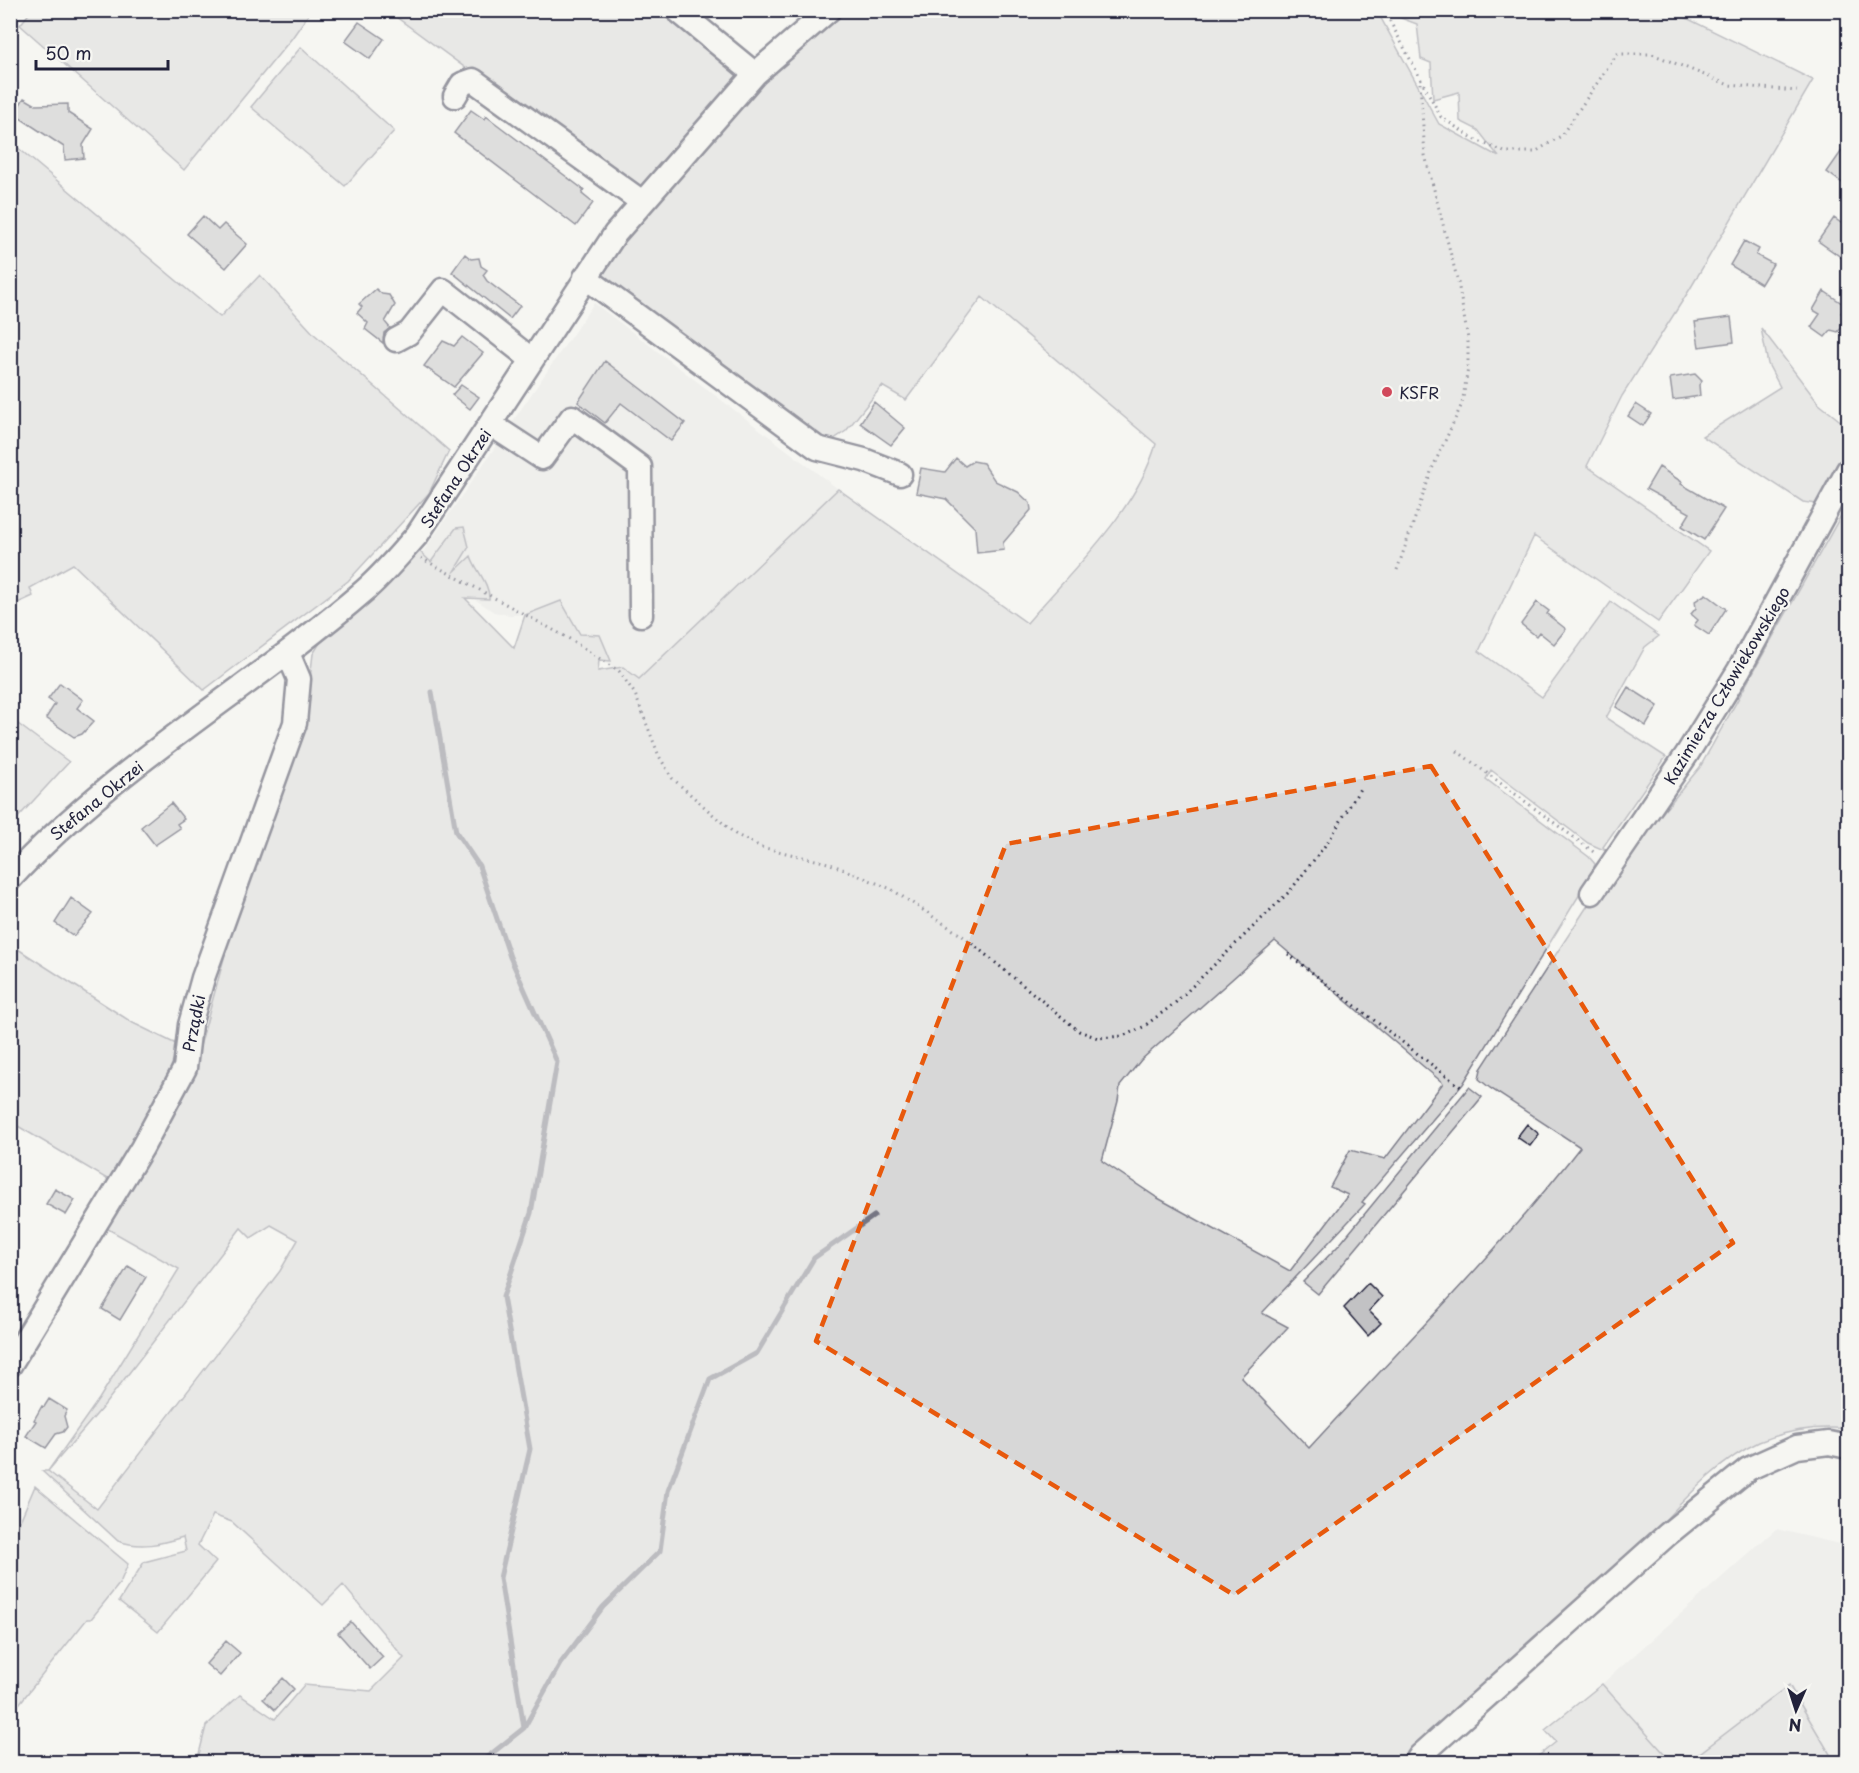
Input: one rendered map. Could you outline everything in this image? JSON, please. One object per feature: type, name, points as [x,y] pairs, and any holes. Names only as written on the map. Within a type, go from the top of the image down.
[{"type":"street","points":[[677,10],[755,74]]},
{"type":"street","name":"Stefana Okrzei","points":[[10,879],[46,840],[83,807],[366,590],[417,535],[585,277],[642,202],[755,74],[830,10]]},
{"type":"street","points":[[455,96],[462,84],[473,80],[642,202]]},
{"type":"street","points":[[585,277],[818,448],[864,460],[900,474]]},
{"type":"street","points":[[396,340],[409,333],[443,290],[531,359]]},
{"type":"street","points":[[490,424],[542,458],[572,417],[640,467],[641,615]]},
{"type":"street","name":"Kazimierza Człowiekowskiego","points":[[1592,893],[1688,754],[1739,670],[1848,470]]},
{"type":"street","name":"Prządki","points":[[10,1365],[142,1148],[185,1068],[190,1025],[202,978],[294,723],[299,679],[288,652]]},
{"type":"street","points":[[1416,1762],[1651,1550],[1748,1469],[1797,1447],[1829,1443],[1848,1448]]},
{"type":"path","points":[[1384,10],[1441,117],[1474,139],[1504,152],[1535,152],[1561,135],[1617,54],[1652,54],[1729,85],[1797,91]]},
{"type":"path","points":[[1397,570],[1432,469],[1462,404],[1468,368],[1468,339],[1458,282],[1425,154],[1420,81]]},
{"type":"path","points":[[404,549],[568,638],[619,671],[635,694],[658,756],[672,778],[735,834],[761,847],[828,863],[891,889],[964,938],[1079,1031],[1098,1038],[1123,1036],[1143,1027],[1174,1004],[1290,891],[1330,839],[1361,787]]},
{"type":"path","points":[[1457,751],[1525,803],[1612,864]]},
{"type":"path","points":[[1288,954],[1462,1088]]},
{"type":"highlighted area","points":[[1431,766],[1733,1243],[1234,1595],[816,1341],[1006,844]]},
{"type":"shaded area","points":[[31,11],[311,11],[292,38],[184,170],[20,25]]},
{"type":"shaded area","points":[[388,11],[657,11],[748,75],[640,196]]},
{"type":"shaded area","points":[[829,11],[1377,11],[1439,124],[1499,157],[1478,130],[1460,121],[1459,92],[1433,99],[1431,63],[1421,59],[1417,24],[1395,16],[1392,11],[1672,11],[1813,80],[1690,289],[1622,396],[1587,466],[1709,551],[1658,622],[1534,536],[1479,651],[1542,697],[1611,602],[1659,636],[1645,647],[1606,718],[1666,757],[1603,847],[1606,851],[1588,843],[1491,770],[1486,779],[1589,857],[1595,864],[1591,876],[1463,1084],[1362,1202],[1365,1204],[1262,1313],[1288,1327],[1241,1377],[1309,1448],[1482,1263],[1580,1147],[1490,1088],[1479,1079],[1481,1069],[1594,896],[1700,767],[1848,503],[1848,1429],[1826,1428],[1781,1434],[1741,1451],[1725,1463],[1693,1491],[1636,1550],[1425,1739],[1404,1762],[197,1762],[206,1726],[240,1695],[275,1719],[304,1685],[371,1691],[404,1658],[343,1585],[323,1605],[232,1522],[213,1515],[198,1545],[216,1562],[158,1632],[119,1601],[144,1562],[186,1551],[183,1537],[150,1545],[135,1545],[118,1541],[42,1471],[48,1471],[99,1399],[179,1269],[108,1229],[106,1221],[190,1083],[238,907],[306,711],[313,654],[323,638],[418,550],[431,562],[456,528],[464,527],[469,547],[453,573],[471,556],[485,583],[489,599],[465,598],[514,648],[525,615],[561,601],[580,634],[600,635],[611,661],[599,660],[598,671],[623,667],[639,679],[838,489],[1027,623],[1101,539],[1134,493],[1147,469],[1156,444],[982,297],[906,400],[882,386],[846,431],[834,439],[815,440],[600,276],[651,192]],"holes":[[[1275,941],[1443,1083],[1385,1159],[1350,1150],[1330,1187],[1348,1195],[1290,1271],[1156,1197],[1102,1161],[1120,1086],[1141,1060]],[[271,1225],[298,1240],[280,1271],[97,1509],[48,1471],[102,1408],[241,1228],[251,1238]]]},
{"type":"shaded area","points":[[301,47],[394,131],[345,186],[251,107]]},
{"type":"shaded area","points":[[11,142],[220,317],[260,275],[314,334],[449,451],[429,493],[348,581],[204,690],[73,564],[30,588],[33,596],[11,606]]},
{"type":"shaded area","points":[[594,303],[838,489],[635,683],[536,614],[510,615],[494,612],[417,561]]},
{"type":"shaded area","points":[[1761,328],[1819,404],[1848,427],[1848,448],[1817,504],[1803,502],[1702,436],[1780,387],[1768,364]]},
{"type":"shaded area","points":[[10,718],[69,762],[11,825],[10,825]]},
{"type":"shaded area","points":[[10,944],[133,1023],[178,1045],[166,1083],[112,1182],[11,1122]]},
{"type":"shaded area","points":[[1469,1087],[1482,1097],[1318,1294],[1303,1282],[1340,1244]]},
{"type":"shaded area","points":[[35,1486],[128,1564],[120,1583],[91,1619],[87,1619],[11,1714],[11,1542]]},
{"type":"shaded area","points":[[1776,1529],[1839,1544],[1848,1539],[1848,1762],[1834,1761],[1789,1685],[1688,1762],[1672,1762],[1602,1684]]},
{"type":"shaded area","points":[[1602,1684],[1672,1762],[1531,1762],[1556,1742],[1545,1730]]},
{"type":"shaded area","points":[[1789,1685],[1834,1761],[1840,1762],[1688,1762]]},
{"type":"building","points":[[359,22],[384,39],[370,59],[345,41]]},
{"type":"building","points":[[24,98],[36,105],[68,104],[68,113],[93,129],[83,145],[84,158],[65,160],[64,147],[14,114]]},
{"type":"building","points":[[471,110],[484,119],[486,116],[584,190],[582,194],[593,203],[576,226],[454,133]]},
{"type":"building","points":[[1848,142],[1848,187],[1827,172]]},
{"type":"building","points":[[203,216],[218,230],[224,224],[247,244],[226,268],[187,234]]},
{"type":"building","points":[[1834,218],[1848,228],[1848,262],[1818,241]]},
{"type":"building","points":[[1744,241],[1759,249],[1756,255],[1773,264],[1761,284],[1730,265]]},
{"type":"building","points":[[465,254],[471,259],[479,258],[481,266],[487,270],[483,275],[487,281],[520,306],[510,319],[452,272]]},
{"type":"building","points":[[376,289],[382,294],[389,295],[395,305],[385,322],[390,328],[384,333],[383,343],[365,329],[368,323],[357,313],[362,307],[359,304]]},
{"type":"building","points":[[1824,291],[1846,306],[1841,313],[1848,319],[1838,332],[1831,330],[1825,337],[1811,327],[1820,314],[1813,310]]},
{"type":"building","points":[[1731,317],[1734,342],[1699,347],[1695,322]]},
{"type":"building","points":[[462,337],[483,353],[454,387],[424,366],[443,341],[454,346]]},
{"type":"building","points":[[605,361],[685,423],[671,441],[621,403],[605,423],[578,402]]},
{"type":"building","points":[[1695,374],[1702,381],[1699,385],[1700,396],[1673,400],[1670,378]]},
{"type":"building","points":[[461,385],[479,397],[470,409],[452,395]]},
{"type":"building","points":[[874,402],[905,428],[891,445],[860,423]]},
{"type":"building","points":[[1636,404],[1651,414],[1643,426],[1628,416]]},
{"type":"building","points":[[956,458],[965,466],[973,461],[983,463],[995,481],[1018,492],[1030,503],[1031,510],[1003,543],[1004,550],[977,553],[975,528],[946,499],[916,493],[921,468],[945,472]]},
{"type":"building","points":[[1659,467],[1682,482],[1681,484],[1724,509],[1704,540],[1682,526],[1690,513],[1646,489]]},
{"type":"building","points":[[1706,594],[1726,609],[1709,635],[1694,625],[1698,620],[1691,614],[1696,608],[1695,601]]},
{"type":"building","points":[[1537,602],[1549,611],[1547,614],[1566,629],[1554,644],[1539,632],[1536,636],[1521,624]]},
{"type":"building","points":[[60,683],[83,700],[77,708],[94,721],[82,734],[74,737],[46,718],[55,704],[48,699]]},
{"type":"building","points":[[1628,687],[1658,706],[1646,726],[1616,707]]},
{"type":"building","points":[[171,803],[184,819],[177,824],[180,828],[155,845],[141,827]]},
{"type":"building","points":[[71,898],[93,914],[74,936],[55,923]]},
{"type":"building","points":[[1527,1124],[1539,1134],[1530,1146],[1517,1137]]},
{"type":"building","points":[[55,1189],[75,1200],[66,1215],[46,1204]]},
{"type":"building","points":[[128,1266],[146,1277],[120,1320],[102,1309]]},
{"type":"building","points":[[1368,1283],[1382,1297],[1369,1311],[1381,1323],[1368,1336],[1344,1308]]},
{"type":"building","points":[[49,1399],[67,1410],[64,1416],[67,1427],[63,1432],[56,1434],[46,1448],[26,1436],[42,1406],[44,1407]]},
{"type":"building","points":[[351,1622],[383,1657],[370,1669],[338,1633]]},
{"type":"building","points":[[226,1641],[240,1653],[220,1676],[206,1664]]},
{"type":"building","points":[[283,1678],[294,1689],[275,1710],[263,1699]]},
{"type":"waterway","points":[[432,692],[456,832],[479,866],[510,957],[557,1062],[531,1213],[503,1297],[530,1449],[500,1578],[524,1728],[481,1762]]},
{"type":"waterway","points":[[524,1728],[560,1664],[603,1607],[660,1551],[668,1491],[710,1379],[757,1353],[814,1258],[874,1216]]},
{"type":"place","name":"KSFR","points":[[1387,392]]}]
